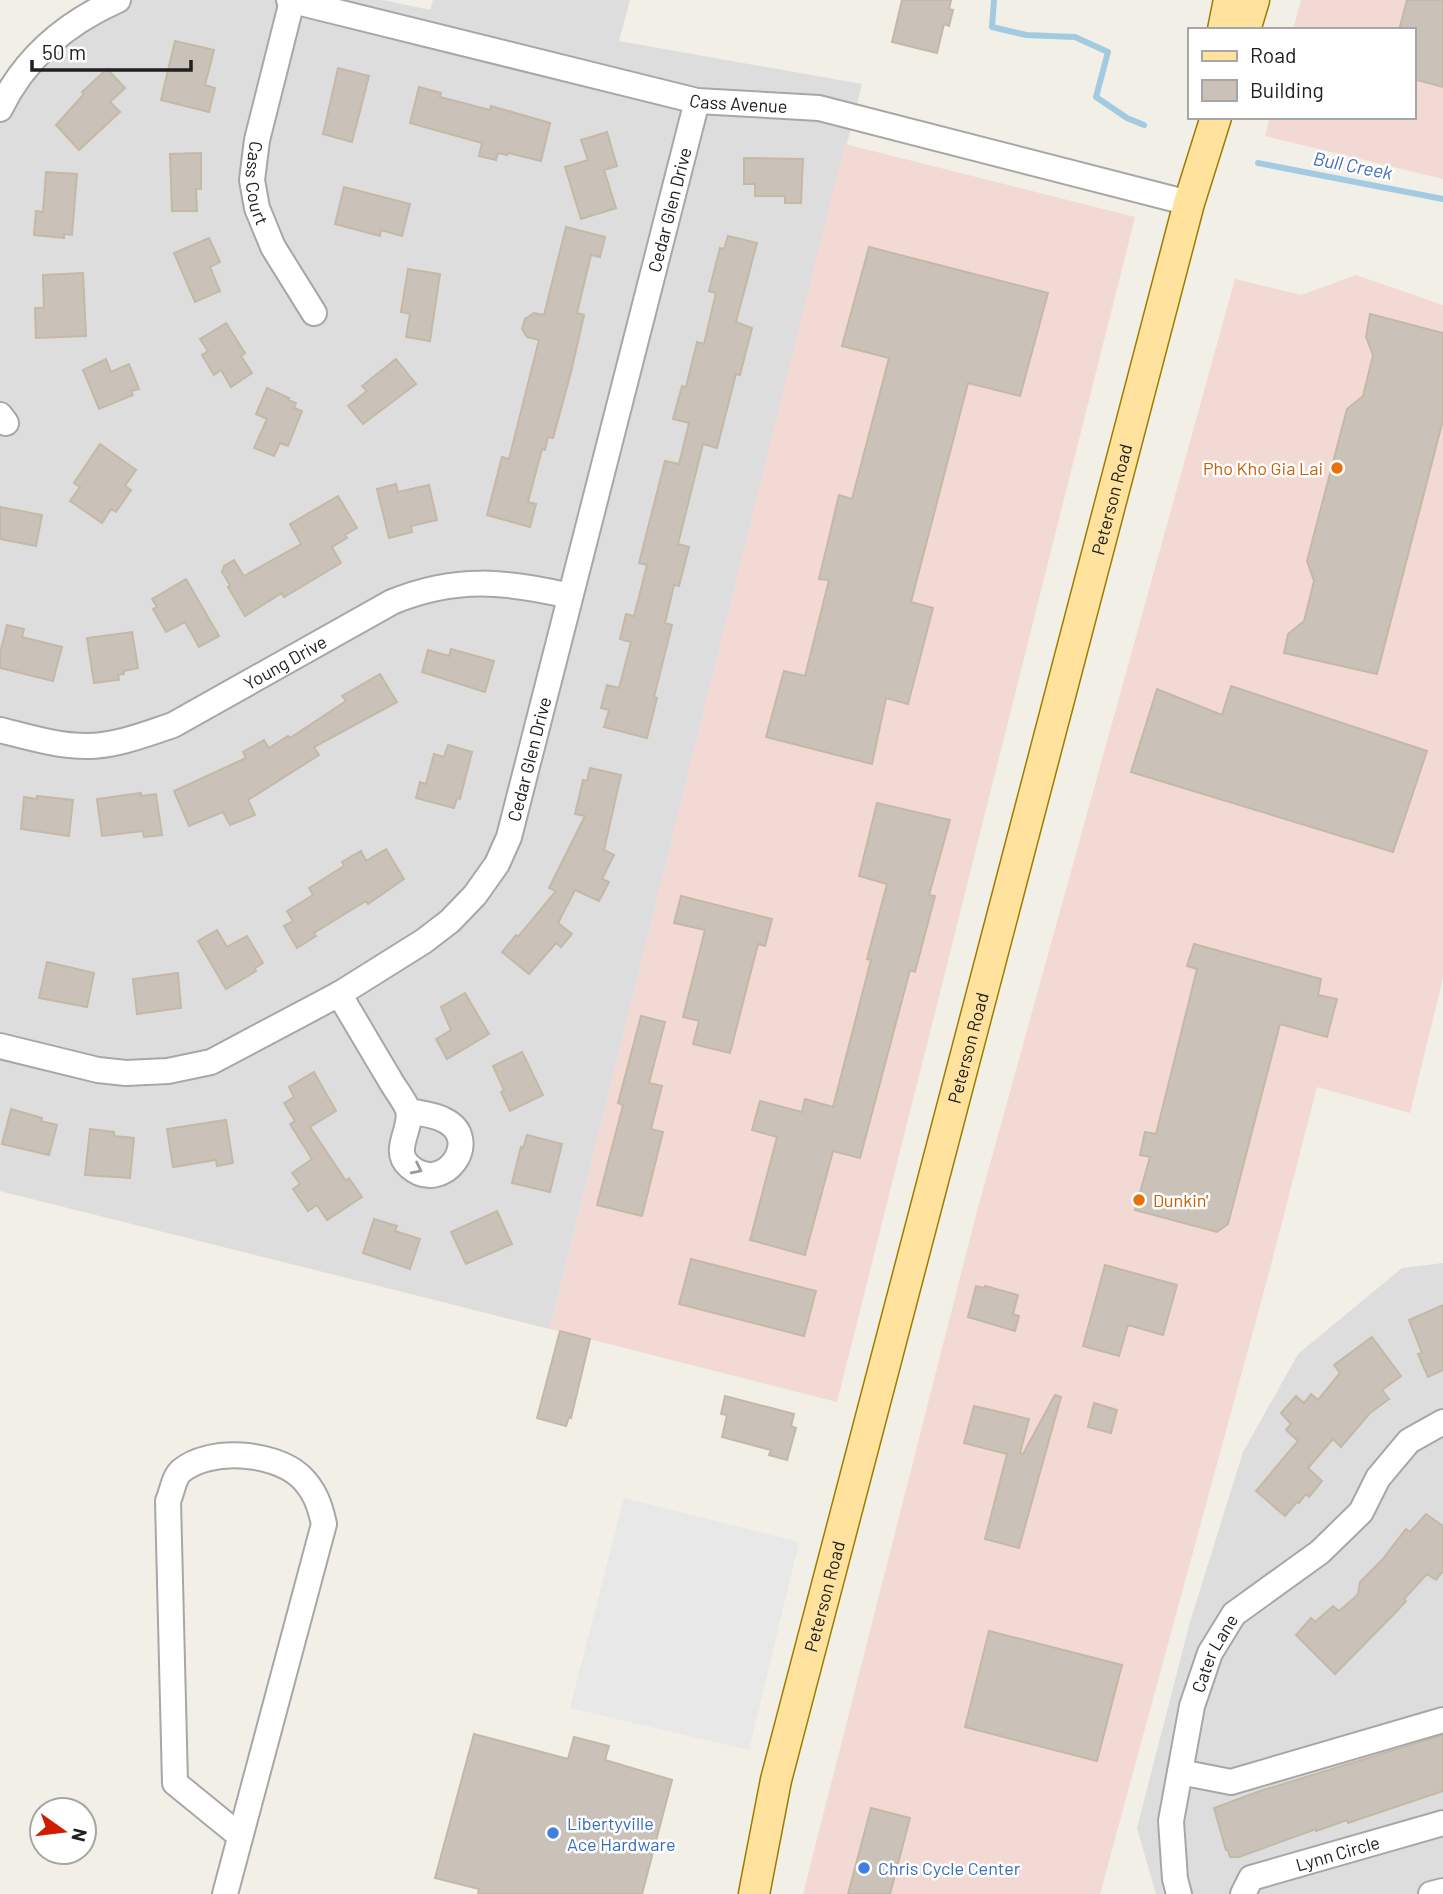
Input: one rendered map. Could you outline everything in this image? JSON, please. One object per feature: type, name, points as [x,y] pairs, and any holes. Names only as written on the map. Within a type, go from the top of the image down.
[{"type":"main road","points":[[1223,28],[1229,0]]},
{"type":"main road","points":[[1246,28],[1254,0]]},
{"type":"main road","name":"Peterson Road","points":[[1189,203],[1206,119]]},
{"type":"main road","name":"Peterson Road","points":[[754,1894],[776,1780],[1189,203],[1215,119]]},
{"type":"street","points":[[0,109],[37,54],[54,37],[118,0]]},
{"type":"street","name":"Cass Avenue","points":[[291,1],[697,101],[819,108],[1189,203]]},
{"type":"street","name":"Cass Court","points":[[291,1],[257,140],[252,180],[257,208],[273,247],[314,313]]},
{"type":"street","name":"Cedar Glen Drive","points":[[0,1046],[118,1073],[186,1069],[224,1056],[339,994],[425,941],[450,921],[475,895],[497,864],[509,836],[697,101]]},
{"type":"street","name":"Young Drive","points":[[0,730],[38,740],[88,746],[137,737],[173,725],[393,602],[427,589],[475,583],[503,583],[570,596]]},
{"type":"street","points":[[339,994],[408,1110]]},
{"type":"street","name":"Cater Lane","points":[[1179,1894],[1175,1879],[1171,1821],[1192,1706],[1210,1653],[1234,1614],[1320,1552],[1361,1512],[1378,1478],[1409,1441],[1443,1422]]},
{"type":"street","points":[[225,1894],[324,1524],[319,1500],[300,1476],[278,1464],[231,1454],[202,1459],[179,1473],[168,1501],[175,1783],[240,1836]]},
{"type":"street","points":[[1180,1772],[1231,1782],[1443,1720]]},
{"type":"street","name":"Lynn Circle","points":[[1243,1894],[1251,1878],[1443,1823]]},
{"type":"street","points":[[1431,1894],[1443,1891]]},
{"type":"shaded area","points":[[90,0],[383,0],[430,10],[433,0],[630,0],[619,41],[862,84],[550,1329],[0,1191],[0,84],[14,62],[64,14]]},
{"type":"shaded area","points":[[1301,0],[1443,0],[1443,179],[1265,136],[1269,119],[1415,119],[1415,28],[1294,28]]},
{"type":"shaded area","points":[[845,144],[1135,217],[837,1402],[550,1329]]},
{"type":"shaded area","points":[[1356,275],[1443,305],[1443,978],[1410,1113],[1317,1087],[1100,1894],[803,1894],[977,1211],[1235,279],[1301,295]]},
{"type":"shaded area","points":[[1443,1263],[1443,1894],[1156,1894],[1137,1828],[1190,1622],[1243,1452],[1298,1354],[1402,1268]]},
{"type":"shaded area","points":[[624,1498],[799,1542],[749,1750],[570,1708]]},
{"type":"building","points":[[902,0],[951,0],[949,9],[953,10],[949,26],[944,24],[937,53],[892,42]]},
{"type":"building","points":[[1407,0],[1443,0],[1443,87],[1415,80],[1415,28],[1400,28]]},
{"type":"building","points":[[175,41],[214,50],[205,85],[215,88],[209,112],[161,100]]},
{"type":"building","points":[[338,68],[369,76],[352,142],[323,134]]},
{"type":"building","points":[[107,69],[125,88],[110,102],[120,112],[79,150],[56,125],[84,94],[82,92]]},
{"type":"building","points":[[419,87],[441,93],[440,97],[490,110],[491,106],[550,123],[541,161],[508,153],[498,153],[496,160],[479,156],[482,143],[410,123]]},
{"type":"building","points":[[607,132],[617,166],[604,170],[616,208],[581,219],[565,167],[588,160],[581,140]]},
{"type":"building","points":[[201,153],[201,189],[196,189],[197,211],[172,211],[170,154]]},
{"type":"building","points":[[744,158],[803,159],[801,203],[785,203],[785,196],[755,196],[755,184],[744,184]]},
{"type":"building","points":[[46,172],[77,174],[72,235],[64,234],[64,238],[34,235],[36,211],[43,212]]},
{"type":"building","points":[[344,187],[410,204],[402,236],[381,230],[380,236],[335,224]]},
{"type":"building","points":[[566,227],[605,237],[600,257],[591,255],[577,313],[584,315],[571,372],[553,438],[548,437],[545,450],[542,449],[528,502],[536,504],[530,527],[487,515],[502,457],[509,459],[539,340],[527,337],[522,329],[525,319],[534,313],[544,315]]},
{"type":"building","points":[[728,236],[757,243],[736,322],[752,328],[740,375],[736,374],[717,448],[703,444],[678,544],[689,547],[679,586],[674,585],[665,623],[672,625],[647,738],[604,727],[609,710],[601,708],[607,685],[619,688],[631,642],[620,639],[626,614],[634,616],[647,565],[639,563],[665,461],[679,464],[689,423],[673,419],[682,386],[686,387],[697,342],[704,344],[716,293],[709,291],[720,248],[724,249]]},
{"type":"building","points":[[209,238],[220,262],[210,267],[220,291],[195,302],[174,253]]},
{"type":"building","points":[[869,247],[1048,293],[1020,396],[968,383],[911,602],[933,608],[908,704],[886,698],[872,764],[766,737],[784,671],[805,676],[829,580],[819,579],[839,495],[852,499],[889,358],[842,346]]},
{"type":"building","points":[[408,269],[440,274],[430,341],[406,337],[410,314],[401,312]]},
{"type":"building","points":[[83,273],[86,336],[36,338],[35,308],[44,308],[43,275]]},
{"type":"building","points":[[1370,314],[1443,333],[1443,420],[1377,674],[1284,653],[1288,634],[1304,621],[1314,581],[1307,561],[1347,409],[1363,396],[1373,355],[1366,337]]},
{"type":"building","points":[[226,323],[245,353],[241,356],[252,373],[231,387],[221,370],[214,375],[202,355],[208,351],[200,339]]},
{"type":"building","points":[[106,359],[111,372],[129,364],[139,389],[131,391],[133,395],[99,409],[83,370]]},
{"type":"building","points":[[396,359],[416,384],[363,424],[348,406],[367,391],[362,386]]},
{"type":"building","points":[[267,388],[289,398],[288,400],[296,403],[294,408],[302,411],[288,446],[280,443],[274,456],[254,448],[267,419],[256,414]]},
{"type":"building","points":[[100,444],[136,470],[125,486],[131,490],[116,512],[111,509],[102,523],[70,501],[80,487],[74,483]]},
{"type":"building","points":[[396,484],[398,492],[429,485],[437,520],[411,526],[412,532],[389,538],[377,489]]},
{"type":"building","points":[[338,496],[357,528],[332,547],[341,563],[284,597],[282,593],[245,616],[228,587],[230,585],[222,572],[224,566],[234,560],[244,576],[301,544],[290,524]]},
{"type":"building","points":[[0,507],[42,515],[36,546],[0,539]]},
{"type":"building","points":[[186,579],[219,636],[199,647],[185,622],[166,632],[153,609],[157,607],[152,599]]},
{"type":"building","points":[[7,625],[24,629],[22,637],[62,647],[53,681],[0,668],[0,653]]},
{"type":"building","points":[[132,632],[138,668],[124,671],[124,674],[118,675],[119,680],[94,683],[87,638]]},
{"type":"building","points":[[451,649],[494,661],[485,692],[422,672],[428,650],[449,656]]},
{"type":"building","points":[[380,674],[397,702],[314,747],[319,755],[248,800],[255,815],[230,825],[223,812],[189,826],[174,791],[246,758],[243,752],[264,740],[269,748],[288,736],[290,738],[346,701],[342,696]]},
{"type":"building","points":[[1231,686],[1427,751],[1393,852],[1131,772],[1157,689],[1222,715]]},
{"type":"building","points":[[448,745],[472,752],[460,799],[457,798],[454,808],[416,798],[420,782],[426,784],[434,754],[444,757]]},
{"type":"building","points":[[590,768],[621,775],[604,850],[614,855],[602,879],[609,882],[599,901],[575,890],[558,923],[572,934],[561,947],[556,943],[529,974],[502,952],[556,891],[549,888],[585,816],[575,814],[583,780],[587,781]]},
{"type":"building","points":[[141,793],[141,796],[156,794],[162,835],[144,837],[143,831],[102,836],[97,799]]},
{"type":"building","points":[[37,796],[73,800],[69,836],[21,829],[24,797],[37,799]]},
{"type":"building","points":[[877,803],[950,820],[929,895],[935,896],[915,972],[910,970],[860,1158],[833,1151],[805,1255],[750,1240],[777,1137],[752,1130],[760,1101],[802,1112],[805,1099],[833,1107],[871,960],[867,959],[887,884],[859,876]]},
{"type":"building","points":[[386,849],[404,879],[368,904],[366,901],[314,933],[316,936],[297,948],[284,926],[293,921],[287,911],[313,895],[309,888],[344,866],[342,862],[361,851],[366,861]]},
{"type":"building","points":[[681,896],[772,919],[765,946],[758,944],[730,1053],[693,1044],[699,1021],[683,1017],[705,930],[674,923]]},
{"type":"building","points":[[217,930],[227,947],[247,936],[263,963],[255,968],[256,971],[226,989],[198,941]]},
{"type":"building","points":[[1194,944],[1321,979],[1318,995],[1337,999],[1327,1037],[1280,1024],[1228,1224],[1217,1232],[1135,1210],[1150,1157],[1140,1155],[1145,1132],[1156,1134],[1197,969],[1187,966]]},
{"type":"building","points":[[47,962],[94,973],[87,1007],[39,998]]},
{"type":"building","points":[[178,973],[181,1008],[137,1014],[133,979]]},
{"type":"building","points":[[465,993],[489,1034],[447,1059],[436,1039],[451,1030],[441,1007]]},
{"type":"building","points":[[641,1016],[665,1022],[649,1083],[662,1086],[651,1129],[663,1132],[642,1216],[597,1205],[623,1105],[618,1103]]},
{"type":"building","points":[[522,1052],[543,1095],[510,1111],[493,1066]]},
{"type":"building","points":[[314,1072],[336,1111],[310,1127],[346,1181],[349,1178],[362,1197],[327,1220],[317,1205],[308,1211],[293,1189],[300,1184],[292,1173],[312,1159],[290,1124],[295,1121],[284,1103],[294,1097],[289,1087]]},
{"type":"building","points":[[11,1109],[57,1125],[49,1155],[2,1144]]},
{"type":"building","points":[[226,1120],[233,1163],[217,1166],[216,1160],[173,1167],[167,1129]]},
{"type":"building","points":[[90,1129],[134,1138],[130,1178],[85,1175]]},
{"type":"building","points":[[527,1135],[562,1144],[550,1192],[512,1183],[521,1147],[523,1148]]},
{"type":"building","points":[[497,1211],[512,1244],[466,1264],[451,1232]]},
{"type":"building","points":[[374,1219],[397,1226],[395,1231],[420,1239],[410,1269],[363,1253]]},
{"type":"building","points":[[691,1259],[816,1291],[804,1336],[679,1304]]},
{"type":"building","points":[[1105,1265],[1177,1285],[1163,1335],[1128,1325],[1119,1356],[1083,1346]]},
{"type":"building","points":[[976,1286],[1018,1295],[1013,1314],[1019,1316],[1015,1331],[968,1317]]},
{"type":"building","points":[[1443,1305],[1443,1370],[1428,1377],[1418,1354],[1422,1353],[1409,1320]]},
{"type":"building","points":[[560,1331],[590,1339],[571,1418],[569,1417],[566,1426],[537,1418]]},
{"type":"building","points":[[1372,1337],[1401,1376],[1382,1390],[1389,1399],[1370,1413],[1341,1447],[1333,1439],[1308,1468],[1322,1481],[1309,1497],[1306,1494],[1285,1516],[1256,1491],[1298,1441],[1286,1430],[1291,1424],[1281,1413],[1296,1396],[1304,1403],[1311,1394],[1318,1400],[1340,1373],[1334,1365]]},
{"type":"building","points":[[1055,1395],[1061,1397],[1019,1548],[985,1539],[1007,1454],[964,1443],[974,1406],[1029,1419],[1020,1453],[1023,1454]]},
{"type":"building","points":[[725,1396],[794,1414],[791,1426],[796,1428],[787,1460],[769,1455],[771,1450],[722,1437],[727,1415],[721,1414]]},
{"type":"building","points":[[1094,1403],[1117,1410],[1111,1433],[1088,1427]]},
{"type":"building","points":[[1426,1514],[1443,1526],[1443,1571],[1436,1580],[1427,1574],[1396,1612],[1335,1674],[1296,1635],[1311,1618],[1315,1622],[1333,1606],[1339,1611],[1353,1599],[1358,1594],[1360,1582],[1382,1560],[1406,1529],[1410,1532]]},
{"type":"building","points":[[989,1631],[1122,1665],[1097,1761],[965,1727]]},
{"type":"building","name":"Libertyville Ace Hardware","points":[[474,1734],[568,1759],[574,1737],[609,1746],[605,1760],[672,1780],[642,1894],[478,1894],[479,1889],[435,1878]]},
{"type":"building","points":[[1443,1735],[1443,1791],[1348,1823],[1347,1820],[1316,1829],[1239,1857],[1230,1857],[1226,1850],[1214,1808],[1260,1791]]},
{"type":"building","points":[[871,1808],[910,1818],[890,1894],[848,1894]]},
{"type":"waterway","name":"Bull Creek","points":[[994,0],[992,27],[1026,35],[1075,37],[1108,52],[1096,97],[1127,118],[1144,125]]},
{"type":"waterway","name":"Bull Creek","points":[[1258,163],[1443,199]]},
{"type":"place","name":"Pho Kho Gia Lai","points":[[1337,468]]},
{"type":"place","name":"Dunkin'","points":[[1139,1200]]},
{"type":"place","name":"Libertyville Ace Hardware","points":[[553,1833]]},
{"type":"place","name":"Chris Cycle Center","points":[[864,1868]]}]
